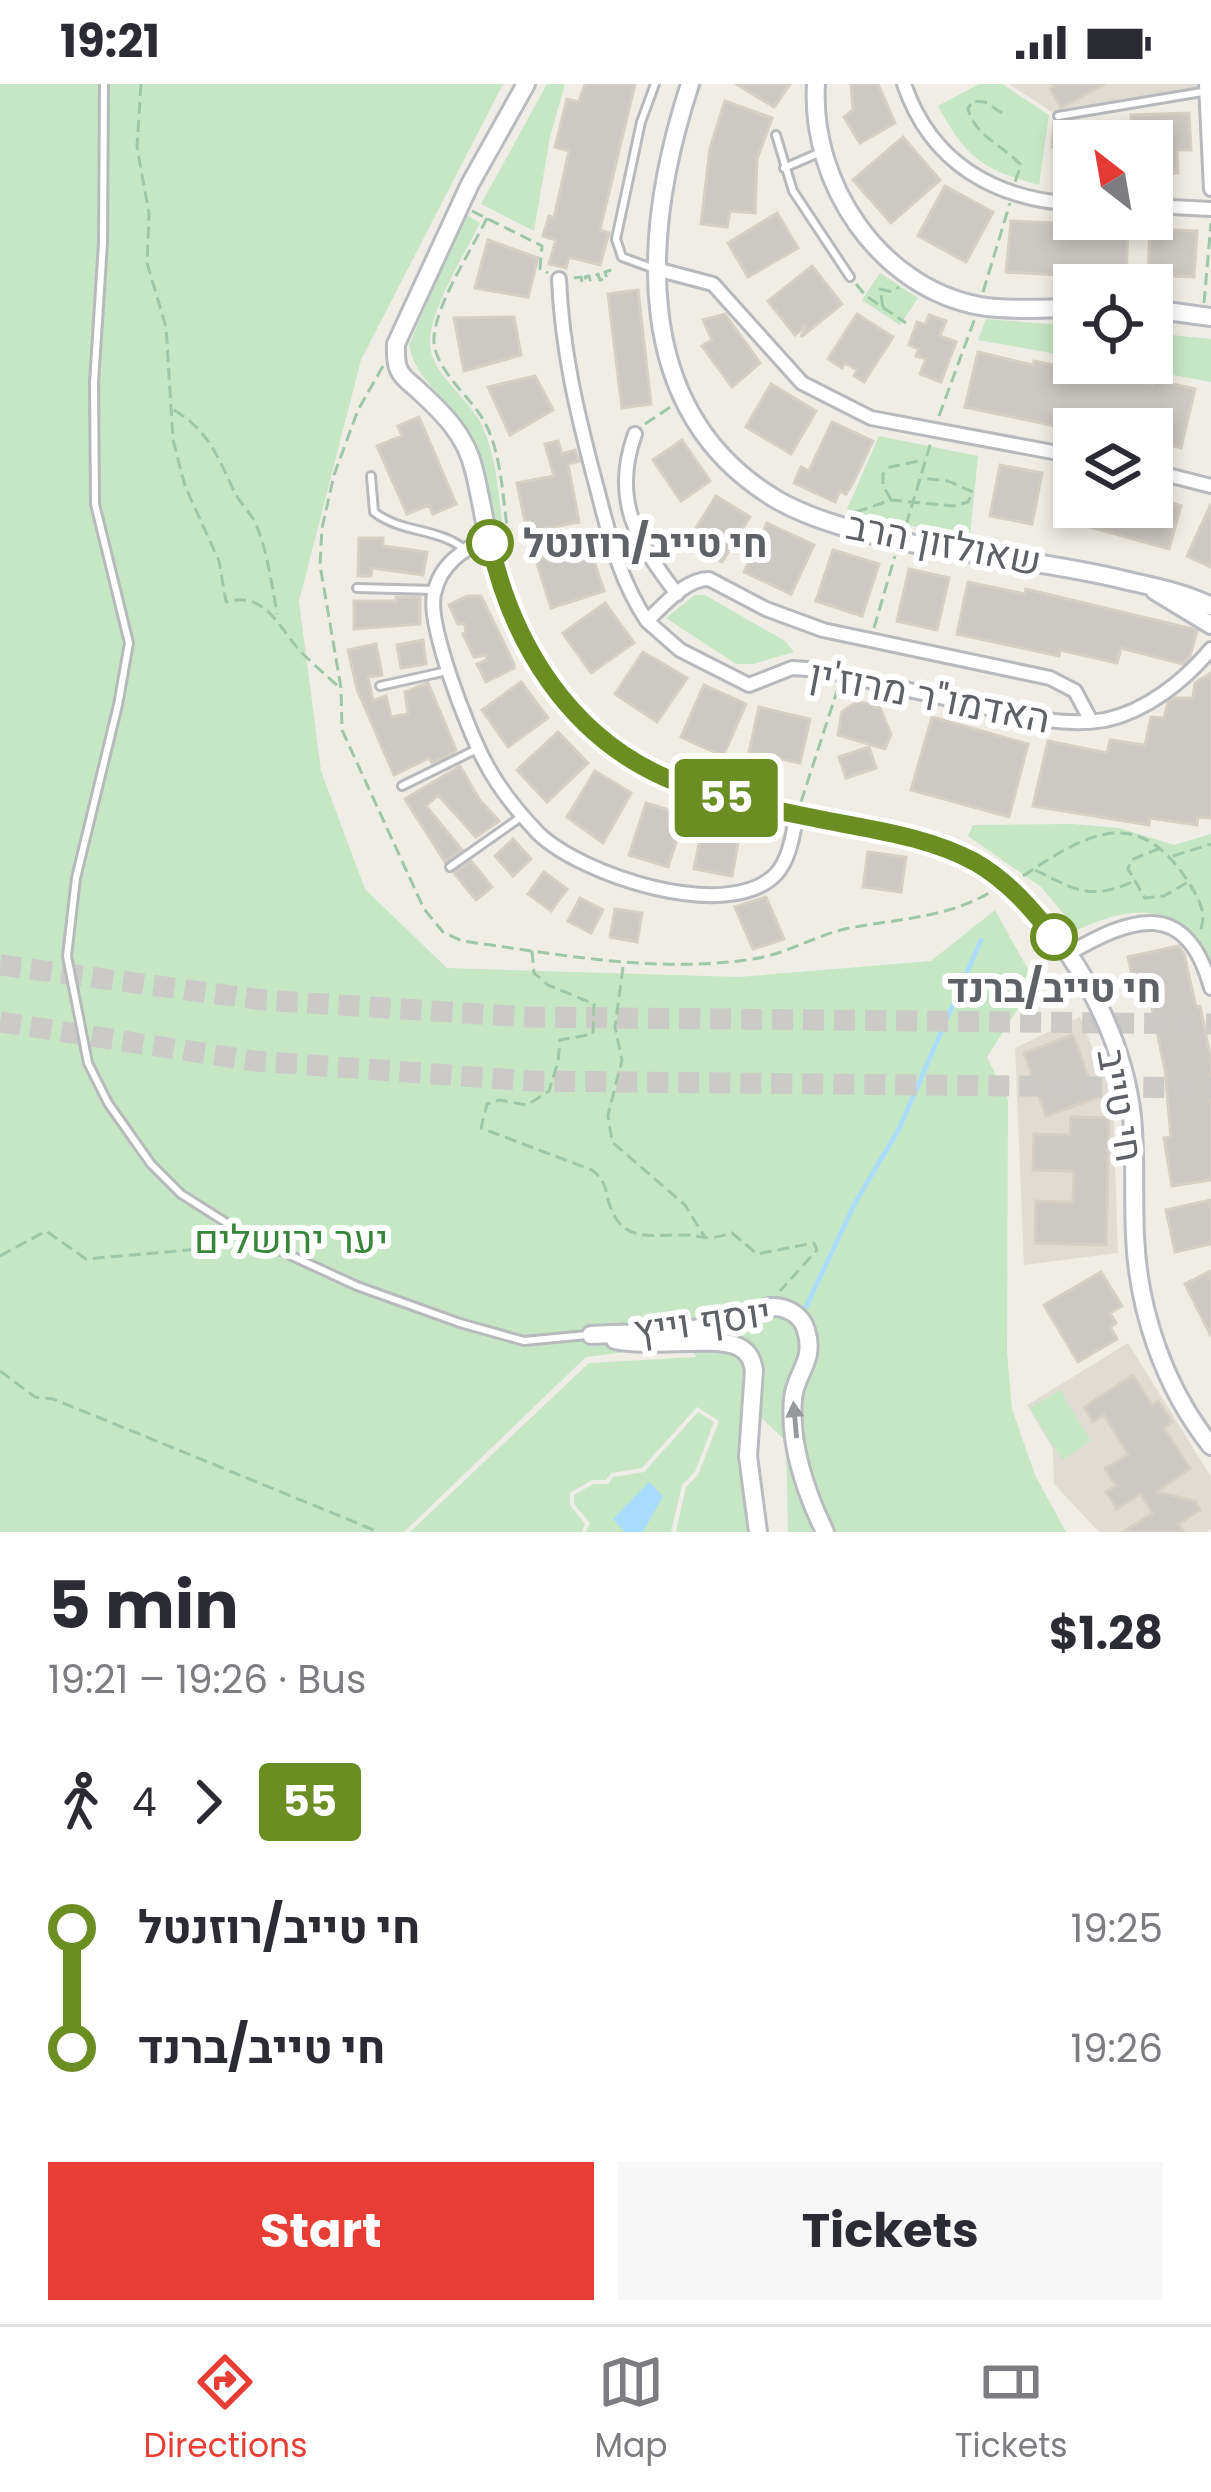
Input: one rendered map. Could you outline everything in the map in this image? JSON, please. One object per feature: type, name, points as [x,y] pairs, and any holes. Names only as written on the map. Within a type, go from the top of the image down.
[{"type":"street","points":[[396,344],[460,205],[526,84]]},
{"type":"street","name":"שאולזון הרב","points":[[690,84],[664,179],[656,269],[668,359],[712,444],[734,468],[779,501],[841,525],[900,541],[1037,560],[1176,591],[1211,606]]},
{"type":"street","points":[[816,84],[815,119],[835,189],[854,221],[886,255],[908,272],[979,306],[1053,308]]},
{"type":"street","points":[[904,84],[920,117],[973,177],[1012,196],[1053,201]]},
{"type":"street","points":[[1208,88],[1211,189]]},
{"type":"street","points":[[1173,207],[1211,209]]},
{"type":"street","points":[[656,269],[712,284],[781,364],[823,397],[848,409],[871,418],[1053,452]]},
{"type":"street","points":[[560,279],[561,322],[576,416],[615,556],[631,597],[647,621],[698,578],[709,579],[823,630],[1050,678],[1075,691],[1091,721]]},
{"type":"street","points":[[1173,312],[1207,316]]},
{"type":"street","name":"חי טייב","points":[[396,344],[397,367],[403,378],[445,416],[465,442],[504,600],[536,663],[577,717],[641,766],[668,779],[928,844],[975,862],[1031,906],[1068,953],[1120,1059],[1132,1116],[1141,1290],[1150,1334],[1179,1395],[1211,1446]]},
{"type":"street","points":[[635,434],[623,479],[628,502],[653,562],[677,594]]},
{"type":"street","points":[[1173,476],[1211,486]]},
{"type":"street","points":[[490,545],[464,550],[443,572],[435,590],[435,625],[478,748],[523,816],[557,849],[608,875],[643,886],[704,894],[748,890],[776,875],[789,849],[797,814]]},
{"type":"street","name":"שאולזון הרב","points":[[1144,584],[1211,625]]},
{"type":"street","name":"האדמו\"ר מרוז'ין","points":[[647,621],[680,650],[749,685],[792,668],[1070,722],[1132,711],[1156,698],[1211,649]]},
{"type":"street","points":[[1068,953],[1127,923],[1171,927],[1190,945],[1211,988]]},
{"type":"street","name":"יוסף וייץ","points":[[591,1335],[675,1331],[732,1322],[768,1306],[788,1309],[805,1323],[808,1364],[792,1396],[798,1458],[825,1532]]},
{"type":"street","points":[[591,1335],[634,1345],[725,1343],[746,1352],[754,1370],[748,1456],[758,1532]]},
{"type":"lane","points":[[104,84],[104,243],[94,382],[95,504],[128,643],[118,705],[76,878],[67,956],[88,1063],[108,1103],[151,1164],[181,1193],[232,1227],[305,1264],[460,1323],[524,1341],[591,1335]]},
{"type":"lane","points":[[655,84],[628,172],[616,239],[622,257],[656,269]]},
{"type":"lane","points":[[1058,116],[1208,88]]},
{"type":"lane","points":[[776,135],[784,168],[811,222],[850,277]]},
{"type":"lane","points":[[784,168],[821,152]]},
{"type":"lane","points":[[371,476],[374,512],[399,527],[451,539],[464,550]]},
{"type":"lane","points":[[357,588],[435,590]]},
{"type":"lane","points":[[380,686],[450,670]]},
{"type":"lane","points":[[401,786],[478,748]]},
{"type":"lane","points":[[450,867],[523,816]]},
{"type":"path","points":[[141,84],[137,147],[148,213],[148,263],[166,327],[173,440],[185,486],[220,561],[226,602],[248,600],[277,616]]},
{"type":"path","points":[[935,425],[979,306],[1021,165],[978,129],[968,108],[973,101],[985,102],[1002,113]]},
{"type":"path","points":[[460,205],[542,245],[540,269],[560,279],[581,277],[581,282],[585,277],[595,280],[598,274],[600,280],[607,279],[605,272]]},
{"type":"path","points":[[487,218],[440,316],[434,340],[436,354],[483,418],[495,449],[508,533],[490,545]]},
{"type":"path","points":[[1207,316],[1211,221]]},
{"type":"path","points":[[882,309],[880,289],[898,288],[908,272]]},
{"type":"path","points":[[850,277],[882,309],[905,323]]},
{"type":"path","points":[[396,344],[358,410],[334,476],[322,528],[320,565],[342,730],[424,909],[443,932],[462,941],[623,965],[753,959],[800,947],[838,930],[945,913],[1088,837],[1128,834],[1172,856],[1202,904],[1202,931],[1190,945]]},
{"type":"path","points":[[635,434],[668,408]]},
{"type":"path","points":[[172,409],[208,438],[229,473],[233,491],[255,523],[277,616],[286,635],[340,688]]},
{"type":"path","points":[[891,500],[883,474],[890,467],[926,460]]},
{"type":"path","points":[[841,525],[854,513],[891,500],[953,506],[968,502],[974,492],[948,481],[922,478]]},
{"type":"path","points":[[797,814],[842,675]]},
{"type":"path","points":[[1172,856],[1211,844]]},
{"type":"path","points":[[1162,847],[1131,860],[1128,869],[1145,898],[1154,900],[1188,882]]},
{"type":"path","points":[[1034,869],[1072,889],[1091,893],[1108,893],[1134,881]]},
{"type":"path","points":[[532,950],[534,973],[548,986],[594,1004],[593,1034],[560,1040],[549,1091],[527,1105],[500,1100],[487,1104],[482,1128],[592,1170],[605,1181],[612,1211],[625,1229],[651,1238],[680,1234],[708,1241],[733,1233],[757,1254],[814,1244],[817,1250],[768,1306]]},
{"type":"path","points":[[623,965],[616,1027],[622,1060],[608,1115],[613,1142],[685,1205],[708,1241]]},
{"type":"path","points":[[0,1256],[46,1231],[86,1259],[212,1248],[232,1227]]},
{"type":"path","points":[[0,1371],[35,1397],[106,1420],[379,1532]]},
{"type":"shaded area","points":[[1009,84],[1211,84],[1202,92],[1058,116]]},
{"type":"shaded area","points":[[1080,1017],[1113,1098],[1118,1253],[1024,1265],[1015,1048]]},
{"type":"shaded area","points":[[1128,1343],[1211,1477],[1211,1529],[1207,1532],[1099,1532],[1054,1484],[1053,1449],[1027,1405]]},
{"type":"green space","name":"יער ירושלים","points":[[0,84],[503,84],[361,360],[299,601],[321,771],[365,889],[447,968],[739,977],[931,961],[995,910],[1035,982],[987,1057],[1008,1100],[1007,1352],[1012,1409],[1035,1475],[1066,1532],[788,1532],[786,1441],[752,1409],[756,1532],[676,1532],[686,1487],[698,1475],[719,1421],[697,1407],[642,1468],[611,1473],[606,1480],[592,1480],[570,1493],[570,1505],[585,1524],[582,1532],[410,1532],[589,1363],[697,1357],[692,1351],[659,1348],[586,1357],[404,1532],[0,1532]]},
{"type":"green space","points":[[547,84],[565,84],[550,137],[534,231],[481,204]]},
{"type":"green space","points":[[979,84],[1002,84],[1049,115],[1039,185],[978,159],[948,124],[938,106]]},
{"type":"green space","points":[[465,214],[480,223],[441,299],[430,344],[436,365],[486,434],[504,532],[495,546],[485,476],[472,436],[419,371],[409,345]]},
{"type":"green space","points":[[880,273],[918,298],[900,325],[862,300]]},
{"type":"green space","points":[[986,319],[1053,324],[1053,353],[978,340]]},
{"type":"green space","points":[[1173,335],[1211,339],[1211,382],[1173,375]]},
{"type":"green space","points":[[879,436],[978,456],[970,536],[877,520],[847,509]]},
{"type":"green space","points":[[695,595],[705,595],[785,641],[794,652],[736,664],[666,618]]},
{"type":"green space","points":[[973,825],[1119,828],[1174,845],[1211,834],[1211,962],[1184,928],[1153,913],[1117,915],[1077,930],[1041,887],[968,836]]},
{"type":"green space","points":[[1060,1390],[1091,1441],[1062,1460],[1030,1408]]},
{"type":"green space","points":[[698,1412],[714,1422],[695,1472],[682,1485],[671,1532],[586,1532],[590,1523],[574,1504],[574,1495],[593,1484],[608,1484],[613,1477],[644,1472]]},
{"type":"water","points":[[649,1482],[663,1496],[643,1532],[625,1532],[613,1519]]},
{"type":"building","points":[[585,84],[635,84],[600,230],[609,233],[600,265],[569,257],[566,268],[549,264],[556,240],[543,236],[549,216],[554,218],[569,151],[555,147],[567,99],[579,102]]},
{"type":"building","points":[[736,84],[790,84],[774,107]]},
{"type":"building","points":[[851,84],[878,84],[895,123],[860,143],[844,117],[853,110]]},
{"type":"building","points":[[1105,84],[1061,108],[1050,88]]},
{"type":"building","points":[[725,101],[772,118],[757,159],[755,213],[730,211],[727,227],[701,224],[710,148]]},
{"type":"building","points":[[1189,113],[1191,150],[1177,150],[1178,173],[1173,173],[1173,120],[1131,120],[1131,115]]},
{"type":"building","points":[[903,137],[940,180],[891,223],[853,180]]},
{"type":"building","points":[[945,186],[993,212],[966,262],[918,236]]},
{"type":"building","points":[[777,213],[798,248],[748,277],[728,243]]},
{"type":"building","points":[[1011,221],[1053,223],[1053,240],[1127,240],[1127,264],[1053,264],[1053,275],[1006,272]]},
{"type":"building","points":[[1173,230],[1197,231],[1194,277],[1173,276],[1173,264],[1148,264],[1150,240],[1173,240]]},
{"type":"building","points":[[488,240],[538,258],[528,297],[475,288]]},
{"type":"building","points":[[812,266],[842,304],[801,337],[806,325],[795,335],[768,301]]},
{"type":"building","points":[[638,290],[651,404],[622,408],[608,294]]},
{"type":"building","points":[[725,314],[760,363],[732,387],[702,346],[712,340],[703,320]]},
{"type":"building","points":[[857,314],[893,337],[864,382],[854,376],[857,370],[828,359]]},
{"type":"building","points":[[929,315],[946,321],[940,336],[956,342],[941,382],[920,374],[926,359],[916,356],[919,349],[909,345],[917,322],[925,325]]},
{"type":"building","points":[[514,317],[521,355],[464,371],[454,318]]},
{"type":"building","points":[[978,352],[1053,365],[1053,384],[1172,384],[1195,389],[1181,448],[1173,446],[1173,408],[1053,408],[1053,426],[965,407]]},
{"type":"building","points":[[535,376],[553,410],[510,435],[488,387]]},
{"type":"building","points":[[771,384],[816,411],[791,454],[746,427]]},
{"type":"building","points":[[419,417],[456,504],[433,514],[429,505],[407,514],[377,446],[402,436],[398,426]]},
{"type":"building","points":[[832,422],[873,441],[853,483],[846,494],[840,491],[835,502],[794,483],[801,467],[809,471]]},
{"type":"building","points":[[682,440],[710,481],[681,501],[653,460]]},
{"type":"building","points":[[558,441],[562,454],[575,450],[579,461],[568,464],[579,522],[527,532],[517,483],[554,476],[545,444]]},
{"type":"building","points":[[1000,465],[1042,473],[1032,524],[990,516]]},
{"type":"building","points":[[716,496],[750,517],[722,562],[688,541]]},
{"type":"building","points":[[1173,503],[1181,506],[1169,549],[1093,528],[1173,528]]},
{"type":"building","points":[[1211,504],[1211,567],[1187,556]]},
{"type":"building","points":[[767,523],[814,545],[791,594],[744,572]]},
{"type":"building","points":[[359,538],[383,538],[383,546],[427,552],[423,575],[372,568],[371,576],[358,576]]},
{"type":"building","points":[[588,543],[604,591],[551,608],[536,560]]},
{"type":"building","points":[[833,550],[879,564],[862,616],[816,601]]},
{"type":"building","points":[[909,569],[949,578],[937,630],[897,621]]},
{"type":"building","points":[[968,582],[1025,594],[1026,589],[1197,631],[1183,664],[1121,648],[1117,663],[1060,650],[1059,656],[957,634]]},
{"type":"building","points":[[467,596],[481,596],[514,664],[486,682],[477,664],[487,660],[486,655],[474,657],[463,634],[465,624],[458,624],[449,605]]},
{"type":"building","points":[[396,597],[420,597],[420,624],[354,629],[354,601],[396,601]]},
{"type":"building","points":[[605,603],[634,643],[591,673],[563,633]]},
{"type":"building","points":[[423,640],[426,664],[401,668],[397,645]]},
{"type":"building","points":[[376,644],[382,675],[368,677],[373,701],[386,696],[391,717],[408,714],[405,692],[428,683],[456,750],[453,753],[432,763],[429,758],[394,775],[357,689],[348,650]]},
{"type":"building","points":[[643,652],[687,678],[657,722],[615,694]]},
{"type":"building","points":[[1211,673],[1211,818],[1198,817],[1197,825],[1150,818],[1149,825],[1033,806],[1048,741],[1107,753],[1110,740],[1145,745],[1151,717],[1164,718],[1168,703],[1175,698],[1193,698],[1195,683]]},
{"type":"building","points":[[521,682],[548,718],[508,747],[482,710]]},
{"type":"building","points":[[704,685],[746,704],[723,756],[681,737]]},
{"type":"building","points":[[858,701],[880,708],[891,734],[885,749],[838,735],[842,712]]},
{"type":"building","points":[[759,707],[810,719],[800,763],[749,752]]},
{"type":"building","points":[[932,717],[1028,744],[1009,817],[911,790]]},
{"type":"building","points":[[558,732],[588,763],[547,802],[517,770]]},
{"type":"building","points":[[869,747],[876,768],[846,778],[839,757]]},
{"type":"building","points":[[460,766],[499,821],[476,837],[438,795],[426,806],[462,850],[445,862],[405,799]]},
{"type":"building","points":[[595,771],[631,793],[603,843],[567,817]]},
{"type":"building","points":[[646,803],[685,815],[668,867],[629,855]]},
{"type":"building","points":[[704,819],[741,826],[732,876],[694,869]]},
{"type":"building","points":[[513,839],[531,859],[513,876],[495,856]]},
{"type":"building","points":[[868,852],[906,857],[901,892],[863,887]]},
{"type":"building","points":[[471,861],[492,887],[476,900],[454,873]]},
{"type":"building","points":[[544,872],[567,889],[551,911],[528,894]]},
{"type":"building","points":[[766,897],[784,939],[753,949],[735,907]]},
{"type":"building","points":[[580,898],[603,910],[591,933],[568,921]]},
{"type":"building","points":[[615,909],[642,913],[637,942],[610,937]]},
{"type":"building","points":[[1179,946],[1196,1007],[1200,1006],[1211,1060],[1211,1180],[1172,1186],[1164,1138],[1171,1137],[1165,1070],[1150,998],[1138,1001],[1128,957]]},
{"type":"building","points":[[1073,1035],[1096,1098],[1046,1116],[1024,1053]]},
{"type":"building","points":[[1071,1117],[1109,1118],[1106,1245],[1035,1243],[1036,1201],[1073,1202],[1074,1171],[1033,1170],[1034,1134],[1070,1135]]},
{"type":"building","points":[[1211,1200],[1211,1244],[1175,1252],[1166,1210]]},
{"type":"building","points":[[1211,1271],[1211,1336],[1185,1284]]},
{"type":"building","points":[[1101,1272],[1122,1306],[1110,1313],[1116,1323],[1110,1327],[1117,1339],[1078,1362],[1044,1305]]},
{"type":"building","points":[[1133,1375],[1152,1405],[1158,1401],[1172,1422],[1164,1428],[1190,1468],[1157,1492],[1195,1501],[1200,1510],[1178,1524],[1184,1532],[1123,1532],[1153,1513],[1140,1494],[1117,1509],[1106,1492],[1116,1486],[1105,1469],[1128,1454],[1104,1415],[1093,1422],[1084,1407]]},
{"type":"waterway","points":[[806,1307],[855,1203],[899,1129],[981,940]]},
{"type":"tunnel","points":[[0,965],[263,1000],[527,1017],[1211,1024]]},
{"type":"tunnel","points":[[0,1022],[254,1061],[531,1081],[1211,1088]]},
{"type":"bus line","name":"55","points":[[490,543],[504,600],[536,663],[577,717],[615,748],[641,766],[699,790],[894,834],[975,862],[1031,906],[1054,937]]},
{"type":"place","name":"חי טייב/רוזנטל","points":[[490,543]]},
{"type":"place","name":"חי טייב/ברנד","points":[[1054,937]]}]
